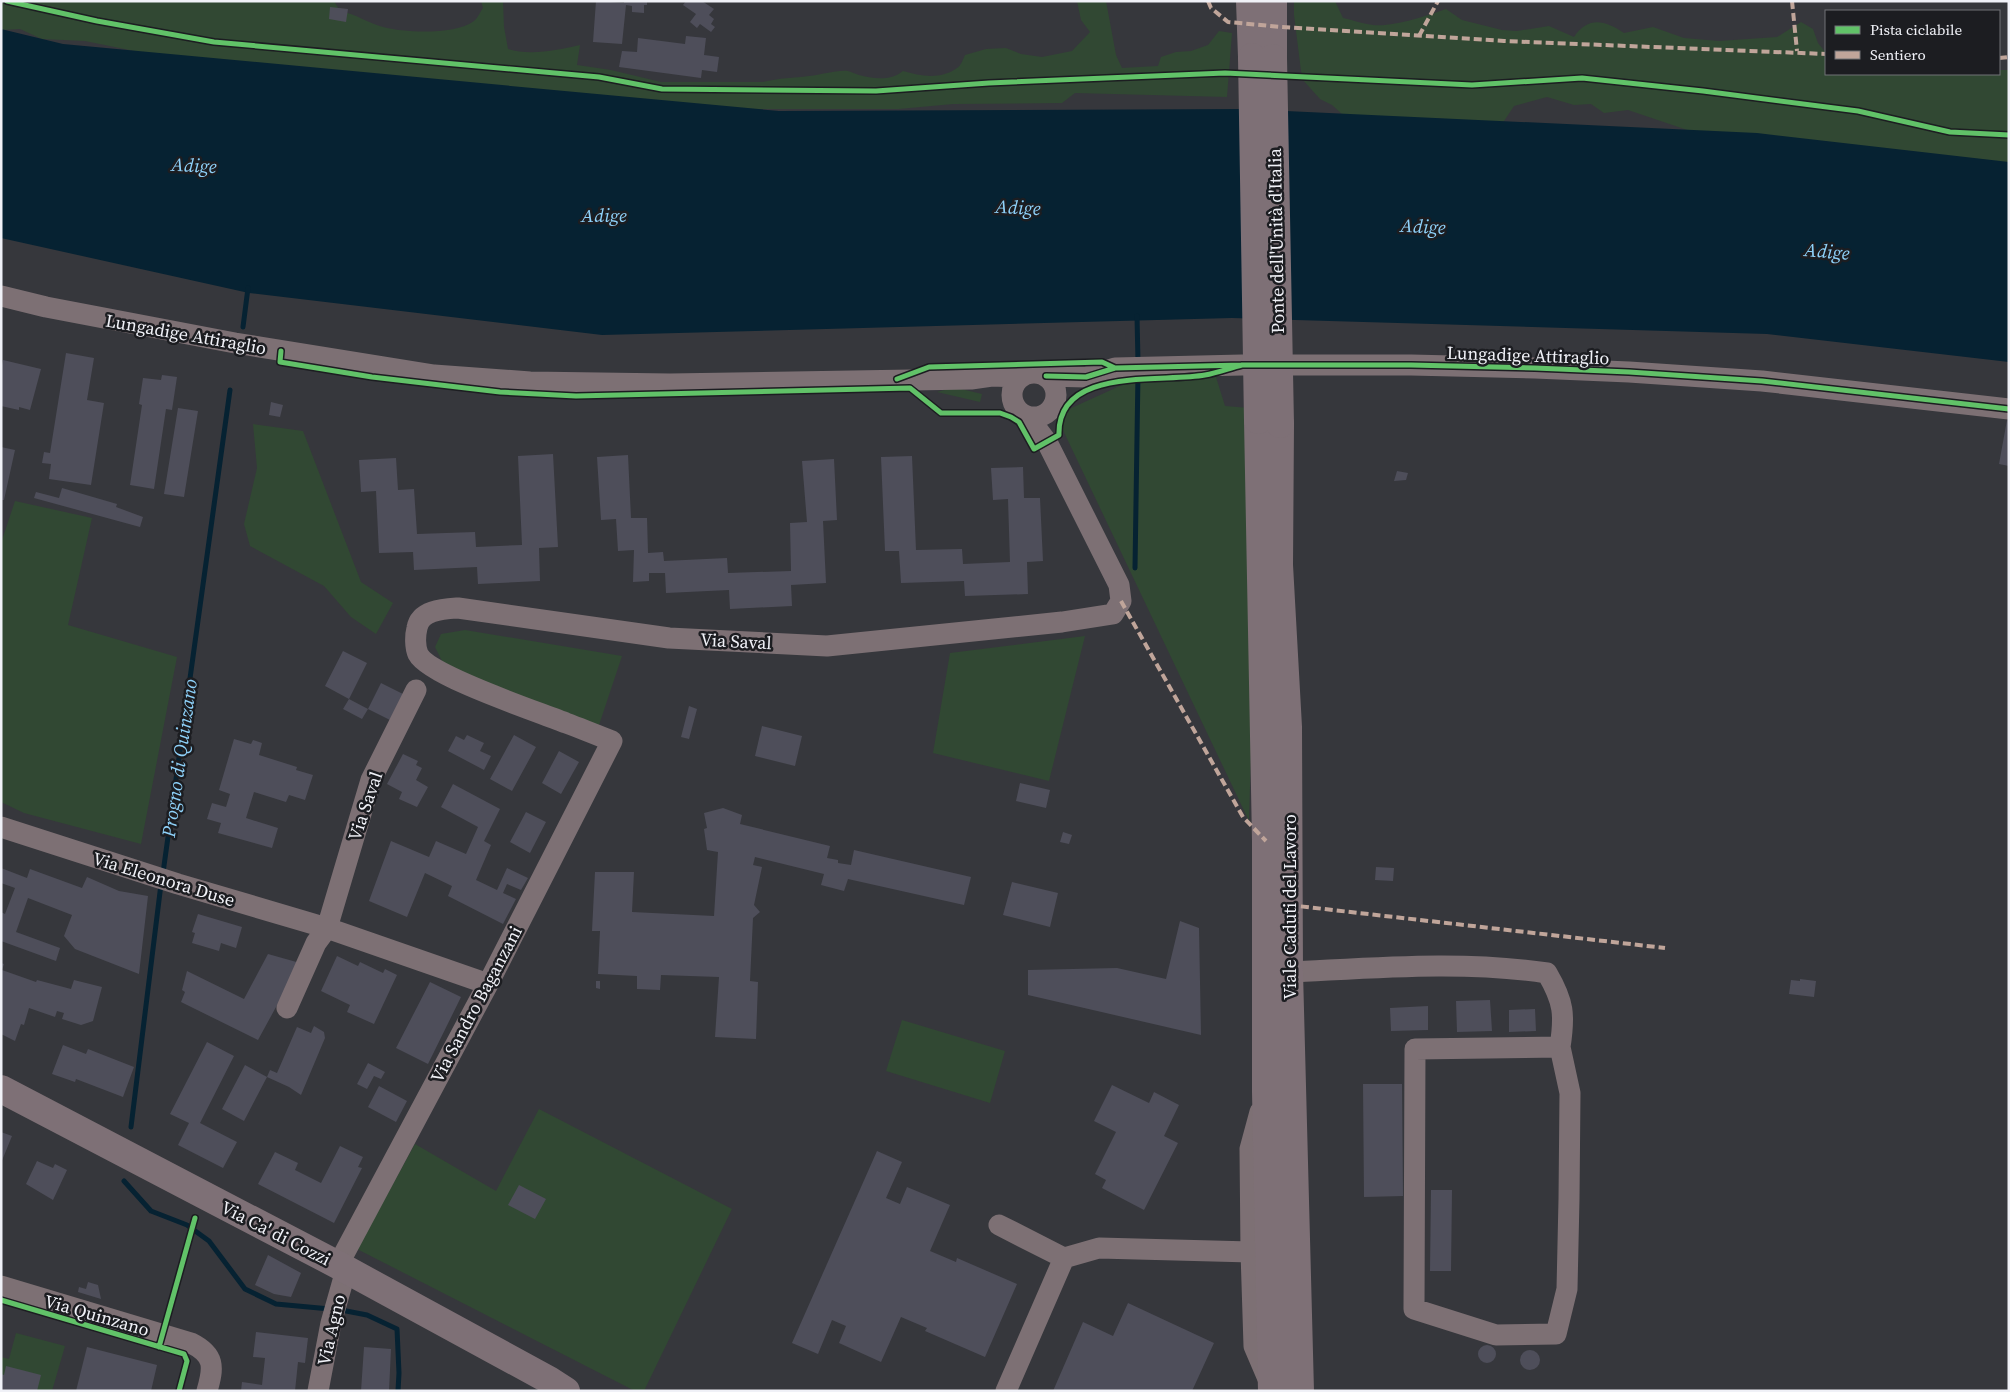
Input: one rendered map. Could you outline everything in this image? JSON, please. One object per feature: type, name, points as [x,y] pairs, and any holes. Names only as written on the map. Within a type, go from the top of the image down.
[{"type":"main road","points":[[1250,1],[1262,58]]},
{"type":"main road","points":[[1262,58],[1273,1]]},
{"type":"main road","name":"Ponte dell'Unità d'Italia","points":[[1262,58],[1269,422]]},
{"type":"main road","name":"Viale Caduti del Lavoro","points":[[1269,422],[1288,727],[1289,972],[1300,1391]]},
{"type":"main road","name":"Viale Caduti del Lavoro","points":[[1269,422],[1266,1092],[1272,1389]]},
{"type":"main road","name":"Via Ca' di Cozzi","points":[[1,1089],[341,1275],[558,1385],[577,1391]]},
{"type":"street","name":"Lungadige Attiraglio","points":[[1,296],[46,308],[235,343],[434,375],[530,382],[670,384],[971,379],[992,376],[1020,377],[1033,372],[1046,376],[1086,377],[1115,368],[1411,365],[1629,372],[1762,381],[2009,409]]},
{"type":"street","points":[[1020,377],[1012,386],[1011,397],[1013,405],[1018,411],[1043,411],[1055,388],[1046,376]]},
{"type":"street","name":"Lungadige Attiraglio","points":[[1043,411],[1086,377]]},
{"type":"street","name":"Lungadige Attiraglio","points":[[971,379],[988,389],[1011,397]]},
{"type":"street","name":"Via Saval","points":[[612,741],[459,680],[428,665],[419,655],[416,645],[417,626],[426,614],[439,609],[458,608],[669,638],[827,646],[1062,622],[1113,614],[1121,601],[1119,585],[1047,442],[1043,411]]},
{"type":"street","name":"Via Saval","points":[[327,928],[371,780],[416,690]]},
{"type":"street","name":"Via Sandro Baganzani","points":[[341,1275],[612,741]]},
{"type":"street","name":"Via Eleonora Duse","points":[[1,827],[178,884],[327,928],[488,984]]},
{"type":"street","points":[[287,1008],[316,943],[327,928]]},
{"type":"street","points":[[1289,972],[1422,966],[1524,970],[1547,973],[1559,994],[1564,1022],[1560,1047],[1570,1093],[1567,1289],[1556,1334],[1496,1335],[1414,1309],[1415,1049],[1560,1047]]},
{"type":"street","name":"Viale Caduti del Lavoro","points":[[1266,1092],[1250,1149],[1250,1252],[1254,1346],[1272,1389]]},
{"type":"street","points":[[999,1225],[1064,1258],[1099,1248],[1250,1252]]},
{"type":"street","points":[[1006,1391],[1064,1258]]},
{"type":"street","name":"Via Agno","points":[[318,1391],[341,1275]]},
{"type":"street","name":"Via Quinzano","points":[[1,1286],[191,1343],[207,1354],[212,1364],[208,1391]]},
{"type":"green space","points":[[1,1],[334,1],[340,11],[378,25],[404,31],[430,32],[466,26],[478,17],[483,8],[481,1],[503,1],[504,27],[508,49],[535,52],[580,45],[577,65],[611,70],[661,82],[763,82],[843,71],[876,78],[887,78],[903,71],[937,76],[951,72],[958,67],[965,55],[986,49],[1006,48],[1021,54],[1042,57],[1072,51],[1090,32],[1081,20],[1077,1],[1106,1],[1116,55],[1122,68],[1158,66],[1161,57],[1176,52],[1191,51],[1208,45],[1219,31],[1232,33],[1227,97],[1075,93],[1062,103],[953,104],[899,109],[720,109],[258,76],[85,41],[42,39],[20,29],[1,30]]},
{"type":"green space","points":[[1294,1],[1335,1],[1343,18],[1373,25],[1400,23],[1446,9],[1462,20],[1502,30],[1517,31],[1549,26],[1574,37],[1585,26],[1597,22],[1610,25],[1624,33],[1653,27],[1684,38],[1719,41],[1777,37],[1801,22],[1813,29],[1818,43],[1825,52],[1825,75],[2000,75],[2000,70],[2009,70],[2009,175],[1785,163],[1628,110],[1604,113],[1591,104],[1574,105],[1547,97],[1514,106],[1504,121],[1494,126],[1436,118],[1416,127],[1354,125],[1332,105],[1320,99],[1302,79]]},
{"type":"green space","points":[[1216,377],[1225,406],[1261,409],[1249,821],[1061,426],[1067,410],[1133,380]]},
{"type":"green space","points":[[948,389],[961,389],[982,394],[980,402],[937,392]]},
{"type":"green space","points":[[253,424],[303,431],[361,582],[393,603],[376,634],[351,617],[324,586],[250,546],[244,524],[257,468]]},
{"type":"green space","points":[[15,501],[92,518],[68,625],[177,657],[141,844],[24,813],[1,802],[1,543]]},
{"type":"green space","points":[[465,630],[622,656],[599,725],[477,681],[443,663],[435,647],[441,634]]},
{"type":"green space","points":[[1085,636],[1049,781],[933,753],[950,653]]},
{"type":"green space","points":[[902,1020],[1005,1051],[990,1103],[886,1071]]},
{"type":"green space","points":[[539,1109],[732,1209],[644,1391],[635,1391],[357,1249],[415,1144],[496,1191]]},
{"type":"green space","points":[[16,1333],[65,1346],[52,1391],[1,1391],[1,1357],[9,1359]]},
{"type":"water","name":"Adige","points":[[1,29],[63,44],[779,111],[1245,109],[1757,133],[2009,162],[2009,362],[1767,334],[1232,318],[602,335],[249,293],[1,238]]},
{"type":"building","points":[[596,1],[624,3],[624,1],[647,1],[647,5],[644,5],[644,13],[632,12],[632,6],[626,5],[622,44],[593,42]]},
{"type":"building","points":[[686,1],[702,1],[714,9],[709,15],[714,19],[711,24],[715,27],[711,32],[700,24],[697,28],[690,22],[696,14],[683,5]]},
{"type":"building","points":[[330,7],[348,9],[346,22],[329,19]]},
{"type":"building","points":[[686,36],[706,38],[704,55],[719,57],[717,72],[702,70],[701,78],[619,67],[622,51],[637,52],[638,38],[685,44]]},
{"type":"building","points":[[66,353],[94,358],[87,400],[104,403],[91,485],[49,479],[51,464],[42,463],[44,452],[50,453]]},
{"type":"building","points":[[3,360],[41,369],[30,410],[19,407],[19,410],[1,406],[1,370]]},
{"type":"building","points":[[162,375],[177,377],[172,410],[166,409],[154,489],[130,485],[142,405],[139,404],[143,378],[161,380]]},
{"type":"building","points":[[271,402],[283,405],[280,417],[269,415]]},
{"type":"building","points":[[178,408],[198,411],[184,497],[164,494]]},
{"type":"building","points":[[2007,420],[2009,421],[2009,466],[1999,464]]},
{"type":"building","points":[[1,447],[15,450],[4,500],[1,500]]},
{"type":"building","points":[[553,454],[558,547],[539,548],[540,581],[478,584],[477,567],[414,570],[413,552],[379,553],[376,491],[361,492],[359,460],[396,458],[398,490],[414,489],[417,534],[475,532],[476,547],[522,545],[518,456]]},
{"type":"building","points":[[628,455],[631,518],[647,518],[648,553],[663,552],[664,561],[727,558],[728,573],[791,571],[790,523],[807,522],[802,461],[834,459],[837,520],[823,521],[826,583],[791,585],[792,606],[730,609],[729,590],[666,593],[665,573],[649,573],[649,581],[633,582],[634,550],[618,551],[616,519],[601,520],[597,457]]},
{"type":"building","points":[[912,456],[916,550],[962,549],[963,564],[1010,562],[1008,499],[993,500],[991,468],[1023,467],[1024,498],[1040,498],[1043,561],[1027,562],[1028,594],[965,596],[964,581],[901,583],[899,551],[885,551],[881,457]]},
{"type":"building","points":[[1397,471],[1408,473],[1406,480],[1394,481]]},
{"type":"building","points":[[62,488],[117,504],[116,507],[143,517],[140,527],[34,498],[36,492],[59,498]]},
{"type":"building","points":[[343,651],[367,663],[349,699],[325,686]]},
{"type":"building","points":[[381,683],[405,695],[392,721],[368,709]]},
{"type":"building","points":[[349,699],[368,709],[362,719],[343,709]]},
{"type":"building","points":[[689,706],[697,709],[689,739],[681,737]]},
{"type":"building","points":[[762,726],[802,736],[795,766],[755,756]]},
{"type":"building","points":[[467,735],[484,743],[480,751],[491,756],[484,770],[448,751],[456,736],[464,740]]},
{"type":"building","points":[[514,735],[536,747],[512,791],[490,779]]},
{"type":"building","points":[[234,739],[251,744],[253,740],[262,743],[259,755],[297,767],[296,770],[313,775],[305,800],[289,795],[286,802],[254,792],[246,818],[278,828],[272,848],[218,833],[221,823],[207,819],[212,803],[226,807],[230,794],[219,790]]},
{"type":"building","points":[[559,751],[579,762],[561,794],[542,783]]},
{"type":"building","points":[[403,754],[418,761],[416,765],[422,768],[416,780],[428,787],[417,807],[399,799],[402,792],[387,784]]},
{"type":"building","points":[[1020,783],[1050,790],[1046,808],[1016,801]]},
{"type":"building","points":[[453,784],[500,809],[484,841],[491,845],[476,880],[497,890],[507,868],[528,878],[521,890],[507,884],[503,893],[516,899],[503,924],[448,896],[452,886],[425,873],[407,917],[369,901],[391,841],[429,857],[436,841],[466,854],[478,827],[441,807]]},
{"type":"building","points":[[723,808],[742,815],[740,824],[830,846],[827,858],[838,860],[838,863],[851,865],[854,850],[971,877],[964,905],[848,879],[844,891],[821,885],[824,874],[755,857],[753,865],[762,867],[754,905],[760,912],[753,918],[750,981],[758,982],[756,1039],[715,1037],[719,977],[661,975],[660,990],[637,989],[637,976],[598,974],[600,931],[592,931],[595,872],[634,872],[632,912],[714,916],[718,852],[707,850],[704,829],[707,828],[704,813]]},
{"type":"building","points":[[526,812],[546,822],[530,853],[510,842]]},
{"type":"building","points":[[1063,832],[1072,835],[1069,844],[1060,842]]},
{"type":"building","points":[[1376,867],[1394,868],[1393,881],[1375,880]]},
{"type":"building","points":[[1,868],[27,878],[30,869],[82,888],[87,877],[119,891],[148,896],[139,974],[75,949],[64,936],[72,915],[28,898],[16,932],[60,948],[56,961],[1,941],[1,912],[5,914],[15,888],[1,883]]},
{"type":"building","points":[[1012,882],[1058,893],[1050,927],[1003,915]]},
{"type":"building","points":[[198,914],[242,927],[236,948],[221,943],[219,951],[192,943],[195,933],[192,932]]},
{"type":"building","points":[[1180,921],[1199,928],[1201,1035],[1028,995],[1028,970],[1117,968],[1166,979]]},
{"type":"building","points":[[268,954],[300,963],[258,1040],[181,1002],[185,992],[182,990],[187,971],[244,999]]},
{"type":"building","points":[[337,956],[358,966],[360,962],[383,973],[385,969],[397,975],[374,1024],[347,1012],[350,1005],[321,991]]},
{"type":"building","points":[[1,963],[4,964],[2,970],[36,982],[37,980],[71,989],[74,980],[102,987],[93,1021],[81,1025],[62,1019],[64,1013],[57,1011],[55,1017],[29,1008],[24,1025],[21,1024],[15,1041],[1,1034]]},
{"type":"building","points":[[1800,979],[1816,981],[1814,997],[1789,994],[1791,980],[1800,981]]},
{"type":"building","points":[[596,981],[600,981],[600,989],[596,988]]},
{"type":"building","points":[[430,982],[461,997],[428,1064],[396,1048]]},
{"type":"building","points":[[1490,1000],[1492,1031],[1457,1032],[1456,1001]]},
{"type":"building","points":[[1428,1006],[1428,1030],[1391,1031],[1390,1008]]},
{"type":"building","points":[[1535,1009],[1536,1031],[1509,1032],[1509,1010]]},
{"type":"building","points":[[314,1026],[324,1032],[325,1038],[301,1095],[267,1077],[270,1070],[277,1073],[297,1027],[311,1033]]},
{"type":"building","points":[[207,1042],[234,1056],[200,1123],[237,1142],[223,1168],[178,1145],[189,1123],[170,1114]]},
{"type":"building","points":[[63,1045],[86,1054],[88,1049],[134,1067],[123,1097],[76,1079],[75,1082],[52,1074]]},
{"type":"building","points":[[368,1063],[385,1072],[381,1079],[374,1076],[367,1089],[357,1084]]},
{"type":"building","points":[[245,1065],[267,1077],[244,1121],[222,1109]]},
{"type":"building","points":[[1363,1084],[1402,1084],[1403,1196],[1364,1197]]},
{"type":"building","points":[[1112,1085],[1149,1103],[1154,1092],[1179,1105],[1164,1136],[1178,1143],[1144,1210],[1102,1188],[1106,1180],[1095,1174],[1116,1132],[1094,1121]]},
{"type":"building","points":[[379,1086],[407,1101],[396,1122],[368,1107]]},
{"type":"building","points":[[1,1132],[12,1136],[1,1163]]},
{"type":"building","points":[[340,1146],[363,1157],[358,1167],[362,1168],[334,1223],[258,1184],[275,1152],[298,1163],[295,1170],[321,1183]]},
{"type":"building","points":[[877,1151],[902,1162],[886,1198],[900,1204],[907,1187],[950,1205],[930,1251],[956,1262],[957,1258],[1017,1284],[985,1357],[925,1331],[927,1328],[901,1317],[881,1362],[839,1343],[846,1326],[832,1320],[818,1354],[792,1343]]},
{"type":"building","points":[[37,1161],[53,1168],[55,1164],[67,1170],[53,1200],[26,1184]]},
{"type":"building","points":[[519,1185],[546,1199],[535,1219],[508,1205]]},
{"type":"building","points":[[1431,1190],[1452,1190],[1451,1271],[1430,1271]]},
{"type":"building","points":[[268,1255],[301,1273],[291,1297],[274,1294],[255,1285]]},
{"type":"building","points":[[88,1282],[98,1285],[101,1299],[78,1292],[79,1287],[86,1289]]},
{"type":"building","points":[[1128,1303],[1214,1343],[1192,1391],[1053,1391],[1083,1322],[1113,1336]]},
{"type":"building","points":[[256,1332],[308,1338],[305,1363],[298,1362],[295,1391],[241,1391],[242,1382],[262,1385],[265,1358],[253,1357]]},
{"type":"building","points":[[1483,1345],[1491,1345],[1496,1350],[1494,1361],[1483,1363],[1478,1358],[1478,1350]]},
{"type":"building","points":[[87,1347],[157,1365],[151,1391],[76,1391]]},
{"type":"building","points":[[364,1347],[391,1349],[389,1391],[361,1391]]},
{"type":"building","points":[[1530,1350],[1537,1353],[1540,1360],[1537,1367],[1530,1370],[1523,1367],[1520,1360],[1523,1353]]},
{"type":"building","points":[[6,1366],[41,1375],[37,1391],[1,1391],[1,1374],[4,1375]]},
{"type":"waterway","points":[[243,327],[248,288]]},
{"type":"waterway","points":[[1137,316],[1138,362]]},
{"type":"waterway","points":[[1135,568],[1138,373]]},
{"type":"waterway","name":"Progno di Quinzano","points":[[163,873],[230,390]]},
{"type":"waterway","name":"Progno di Quinzano","points":[[131,1127],[161,884]]},
{"type":"waterway","name":"Progno di Quinzano","points":[[124,1181],[151,1211],[187,1225],[209,1241],[245,1289],[276,1304],[330,1309]]},
{"type":"waterway","name":"Progno di Quinzano","points":[[341,1310],[367,1315],[397,1329],[398,1391]]},
{"type":"marked path","points":[[1208,1],[1211,8],[1228,22],[1282,27],[1504,41],[1825,54]]},
{"type":"marked path","points":[[1419,36],[1438,1]]},
{"type":"marked path","points":[[1792,1],[1797,51]]},
{"type":"marked path","points":[[2000,58],[2009,57]]},
{"type":"marked path","points":[[1121,601],[1243,817],[1266,841]]},
{"type":"marked path","points":[[1289,905],[1665,948]]},
{"type":"cycle path","points":[[7,1],[97,21],[214,42],[599,77],[662,89],[876,91],[989,83],[1225,73],[1472,85],[1582,78],[1858,111],[1950,132],[2009,135]]},
{"type":"cycle path","points":[[281,351],[280,362],[372,377],[500,392],[576,396],[910,388],[941,413],[1000,413],[1011,417],[1019,422],[1034,449],[1059,435],[1063,413],[1075,398],[1092,388],[1114,382],[1139,379],[1205,375],[1242,365]]},
{"type":"cycle path","points":[[897,379],[929,367],[1102,362],[1115,368]]},
{"type":"cycle path","points":[[1046,376],[1086,377],[1115,368],[1242,365],[1411,365],[1535,368],[1762,381],[2009,409]]},
{"type":"cycle path","points":[[159,1347],[195,1218]]},
{"type":"cycle path","points":[[1,1300],[184,1354],[187,1361],[179,1391]]}]
